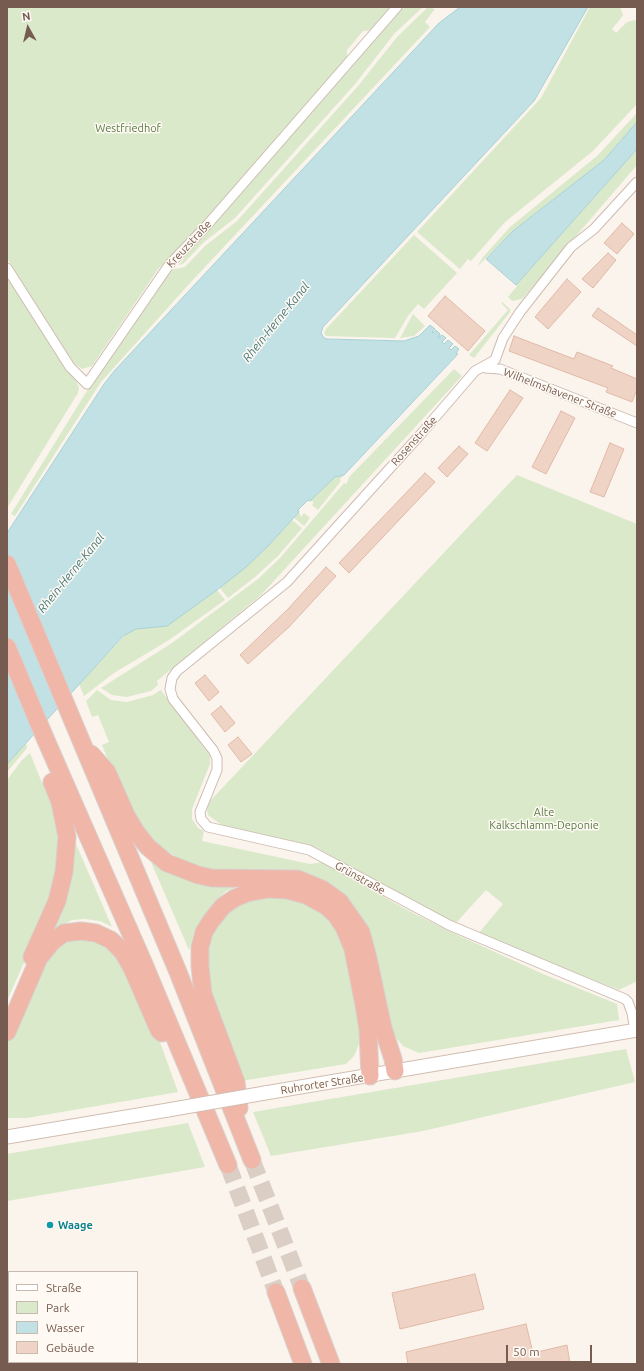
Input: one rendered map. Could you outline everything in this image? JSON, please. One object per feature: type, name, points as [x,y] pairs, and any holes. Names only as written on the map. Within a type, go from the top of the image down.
[{"type":"highway","points":[[7,564],[178,972],[252,1160]]},
{"type":"highway","points":[[7,647],[45,738],[144,964],[228,1165]]},
{"type":"highway","points":[[79,737],[107,772],[126,815],[136,832],[148,847],[167,863],[198,875],[212,878],[298,879],[322,889],[340,902],[361,932],[383,1028],[396,1071]]},
{"type":"highway","points":[[7,1014],[57,901],[64,872],[67,837],[60,802],[50,776],[45,738]]},
{"type":"highway","points":[[238,1122],[236,1082],[203,994],[200,966],[200,947],[204,932],[215,916],[224,906],[235,898],[247,893],[268,889],[288,890],[306,895],[326,906],[336,915],[344,927],[353,949],[368,1030],[368,1063],[370,1076]]},
{"type":"highway","points":[[7,1032],[39,958],[52,942],[64,933],[81,931],[96,933],[111,940],[123,952],[132,968],[159,1030],[181,1052]]},
{"type":"highway","points":[[302,1288],[331,1364]]},
{"type":"highway","points":[[276,1292],[302,1364]]},
{"type":"main road","name":"Ruhrorter Straße","points":[[7,1137],[636,1030]]},
{"type":"street","name":"Kreuzstraße","points":[[7,268],[70,367],[87,384],[169,265],[213,218],[397,7]]},
{"type":"street","name":"Rosenstraße","points":[[170,685],[177,671],[287,582],[420,435],[475,371],[496,360],[503,338],[511,325],[571,247],[594,229],[637,182]]},
{"type":"street","name":"Wilhelmshavener Straße","points":[[481,369],[500,369],[637,423]]},
{"type":"street","name":"Grünstraße","points":[[170,685],[173,699],[213,750],[217,758],[217,770],[200,812],[201,819],[208,827],[309,850],[449,925],[625,999],[628,1002],[632,1013],[636,1030]]},
{"type":"green space","name":"Westfriedhof","points":[[7,7],[392,7],[374,30],[363,31],[347,50],[347,61],[181,248],[159,268],[92,366],[82,369],[73,362],[7,258]]},
{"type":"green space","points":[[402,7],[423,7],[394,34],[356,83],[235,218],[203,243],[183,264],[179,265],[193,246]]},
{"type":"green space","points":[[428,7],[435,9],[425,22],[430,27],[190,283],[101,382],[15,516],[11,514],[98,373],[170,270],[185,267],[205,246],[237,221],[358,86],[397,37]]},
{"type":"green space","points":[[590,7],[619,7],[621,9],[623,15],[612,29],[616,33],[627,22],[634,20],[637,21],[637,104],[593,151],[505,222],[471,261],[468,259],[460,269],[417,232],[541,98]]},
{"type":"green space","points":[[637,113],[637,122],[604,160],[513,231],[477,267],[483,257],[510,227],[597,156]]},
{"type":"green space","points":[[637,149],[637,165],[522,299],[512,301],[508,297],[517,286],[516,285]]},
{"type":"green space","points":[[414,235],[457,273],[424,309],[418,304],[408,316],[395,338],[326,336],[324,333],[326,329]]},
{"type":"green space","points":[[7,275],[75,378],[79,388],[78,393],[7,508]]},
{"type":"green space","points":[[502,302],[510,309],[510,312],[474,358],[469,355],[508,310],[501,303]]},
{"type":"green space","points":[[413,314],[425,326],[414,336],[400,338]]},
{"type":"green space","points":[[454,369],[462,376],[261,595],[157,681],[158,685],[151,691],[127,697],[112,695],[101,688],[172,643],[258,579],[280,558],[344,483],[346,484],[350,476]]},
{"type":"green space","points":[[344,475],[318,510],[312,505],[314,502],[310,501],[335,477]]},
{"type":"green space","name":"Alte Kalkschlamm-Deponie","points":[[517,475],[637,524],[637,981],[619,990],[478,934],[503,904],[486,890],[455,924],[317,848],[306,844],[233,829],[220,824],[208,815],[207,810],[210,801]]},
{"type":"green space","points":[[299,512],[301,517],[304,513],[310,518],[304,526],[294,518]]},
{"type":"green space","points":[[292,520],[302,528],[278,556],[255,577],[228,598],[220,588],[269,545]]},
{"type":"green space","points":[[217,590],[225,600],[169,640],[114,673],[84,696],[79,684],[126,634],[136,629],[167,626]]},
{"type":"green space","points":[[97,690],[111,700],[127,702],[153,695],[161,690],[210,756],[210,764],[192,809],[192,819],[198,828],[204,831],[202,841],[310,864],[324,862],[405,909],[451,932],[543,974],[617,1004],[619,1020],[419,1053],[403,1046],[396,1038],[389,1024],[352,906],[186,863],[154,843],[142,830],[120,790],[102,745],[109,742],[98,715],[92,717],[86,701]]},
{"type":"green space","points":[[26,743],[27,748],[7,772],[7,764]]},
{"type":"green space","points":[[30,753],[42,783],[47,781],[56,805],[61,847],[49,906],[7,1001],[7,780],[22,760]]},
{"type":"green space","points":[[76,844],[112,927],[100,921],[85,919],[72,920],[51,931],[72,873]]},
{"type":"green space","points":[[148,855],[239,886],[226,891],[215,901],[195,929],[189,950]]},
{"type":"green space","points":[[266,896],[286,896],[320,910],[338,930],[347,951],[362,1037],[354,1056],[346,1064],[241,1081],[210,995],[207,967],[208,944],[216,925],[232,908],[249,899]]},
{"type":"green space","points":[[94,937],[119,955],[156,1031],[178,1092],[27,1118],[7,1118],[7,1043],[43,961],[67,938]]},
{"type":"green space","points":[[626,1049],[635,1082],[423,1131],[271,1156],[253,1112]]},
{"type":"green space","points":[[188,1123],[205,1167],[7,1201],[7,1154]]},
{"type":"water","name":"Rhein-Herne-Kanal","points":[[460,7],[588,7],[534,101],[323,327],[321,333],[324,338],[327,339],[404,341],[419,336],[430,325],[435,329],[432,332],[433,333],[436,330],[440,334],[438,338],[442,335],[446,338],[442,342],[444,344],[448,340],[453,344],[449,348],[451,350],[455,346],[459,349],[456,353],[458,354],[344,475],[335,477],[310,501],[308,500],[269,545],[245,568],[167,626],[136,629],[123,636],[7,764],[7,533],[104,384],[115,370],[439,23]]},
{"type":"water","points":[[637,122],[637,149],[516,285],[486,259],[513,231],[604,160]]},
{"type":"building","points":[[622,223],[634,234],[617,254],[604,243]]},
{"type":"building","points":[[608,253],[616,260],[593,288],[582,279]]},
{"type":"building","points":[[567,279],[581,292],[548,329],[535,317]]},
{"type":"building","points":[[445,296],[485,331],[468,351],[428,316]]},
{"type":"building","points":[[598,308],[637,335],[637,346],[592,316]]},
{"type":"building","points":[[514,336],[574,359],[577,352],[613,366],[611,368],[637,379],[637,389],[632,402],[606,392],[608,388],[509,351]]},
{"type":"building","points":[[510,390],[523,398],[487,451],[475,443]]},
{"type":"building","points":[[561,411],[575,418],[546,474],[532,467]]},
{"type":"building","points":[[610,443],[624,449],[604,497],[590,492]]},
{"type":"building","points":[[459,446],[468,454],[447,477],[438,468]]},
{"type":"building","points":[[425,473],[435,482],[349,573],[339,563]]},
{"type":"building","points":[[326,567],[336,576],[289,627],[248,664],[240,655],[288,609]]},
{"type":"building","points":[[205,675],[219,692],[209,701],[195,683]]},
{"type":"building","points":[[221,706],[235,723],[225,732],[211,714]]},
{"type":"building","points":[[238,737],[252,754],[241,762],[228,745]]},
{"type":"building","points":[[475,1274],[484,1309],[400,1329],[392,1293]]},
{"type":"building","points":[[526,1324],[533,1353],[567,1345],[570,1364],[408,1364],[406,1352]]},
{"type":"tunnel","points":[[252,1160],[302,1288]]},
{"type":"tunnel","points":[[228,1165],[276,1292]]},
{"type":"place","name":"Waage","points":[[50,1225]]}]
